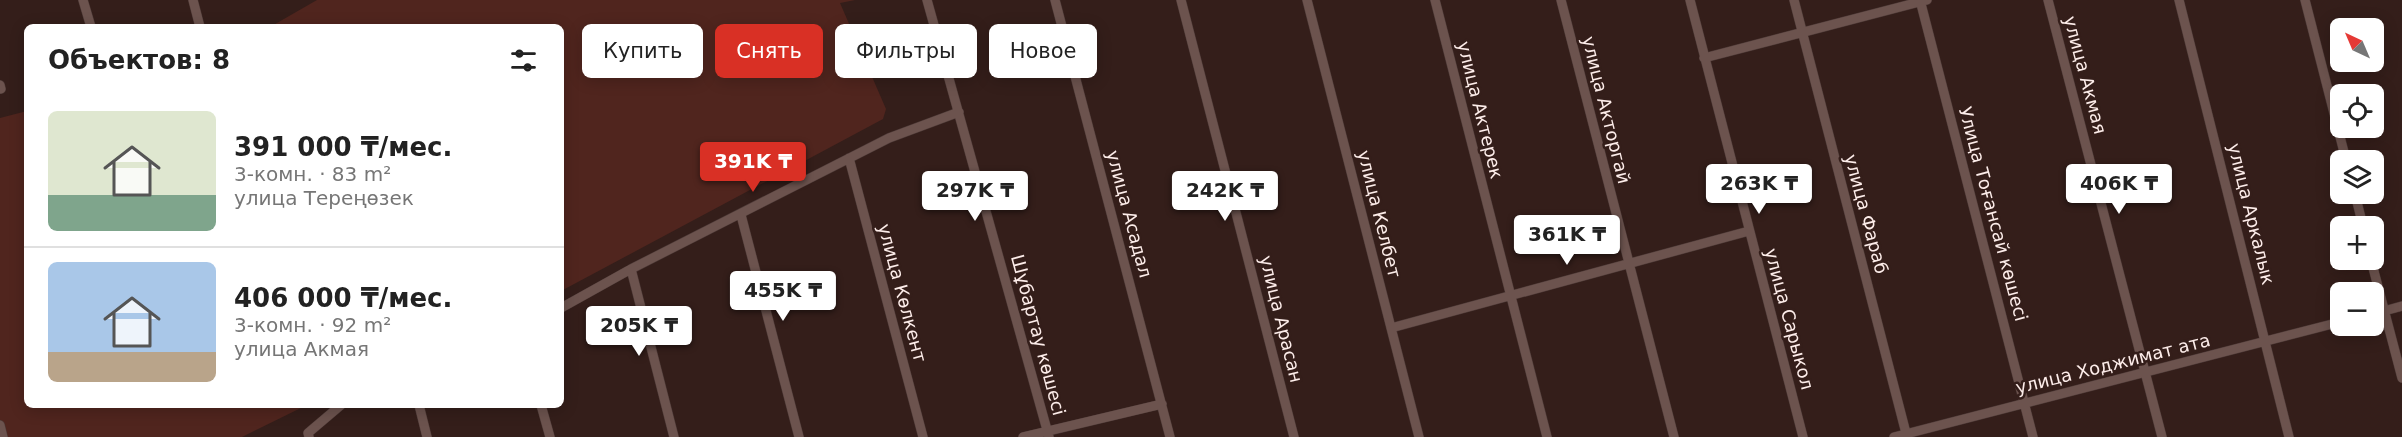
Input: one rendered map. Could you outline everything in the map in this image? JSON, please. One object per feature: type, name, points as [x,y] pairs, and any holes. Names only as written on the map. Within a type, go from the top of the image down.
[{"type":"street","points":[[83,0],[90,24]]},
{"type":"street","points":[[193,0],[199,24]]},
{"type":"street","name":"Шұбартау көшесі","points":[[927,0],[1048,434]]},
{"type":"street","name":"улица Асадал","points":[[1055,0],[1170,437]]},
{"type":"street","name":"улица Арасан","points":[[1180,0],[1294,437]]},
{"type":"street","name":"улица Келбет","points":[[1307,0],[1419,437]]},
{"type":"street","name":"улица Актерек","points":[[1435,0],[1547,437]]},
{"type":"street","name":"улица Акторгай","points":[[1561,0],[1674,437]]},
{"type":"street","name":"улица Сарыкол","points":[[1690,0],[1803,437]]},
{"type":"street","name":"улица Фараб","points":[[1794,0],[1907,435]]},
{"type":"street","name":"улица Акмая","points":[[2048,0],[2162,437]]},
{"type":"street","name":"улица Аркалык","points":[[2179,0],[2289,437]]},
{"type":"street","points":[[2305,0],[2343,150]]},
{"type":"street","points":[[1704,58],[1923,1]]},
{"type":"street","name":"Улица Тоғансай көшесі","points":[[1923,1],[2033,437]]},
{"type":"street","points":[[564,306],[631,269],[889,138],[959,112]]},
{"type":"street","name":"улица Көлкент","points":[[849,158],[923,437]]},
{"type":"street","points":[[741,214],[799,437]]},
{"type":"street","points":[[1391,328],[1749,231]]},
{"type":"street","points":[[631,269],[674,437]]},
{"type":"street","points":[[2375,270],[2402,378]]},
{"type":"street","points":[[2385,311],[2402,306]]},
{"type":"street","name":"улица Ходжимат ата","points":[[1894,437],[2330,325]]},
{"type":"street","points":[[1023,437],[1048,434],[1162,404]]},
{"type":"street","points":[[308,435],[338,408]]},
{"type":"street","points":[[420,408],[427,437]]},
{"type":"street","points":[[542,408],[550,437]]},
{"type":"street","points":[[0,425],[3,437]]},
{"type":"shaded area","points":[[317,0],[855,0],[840,3],[849,24],[835,24],[835,78],[873,78],[886,109],[883,119],[564,289],[564,24],[275,24]]},
{"type":"shaded area","points":[[24,112],[24,408],[301,408],[242,437],[0,437],[0,118]]}]
